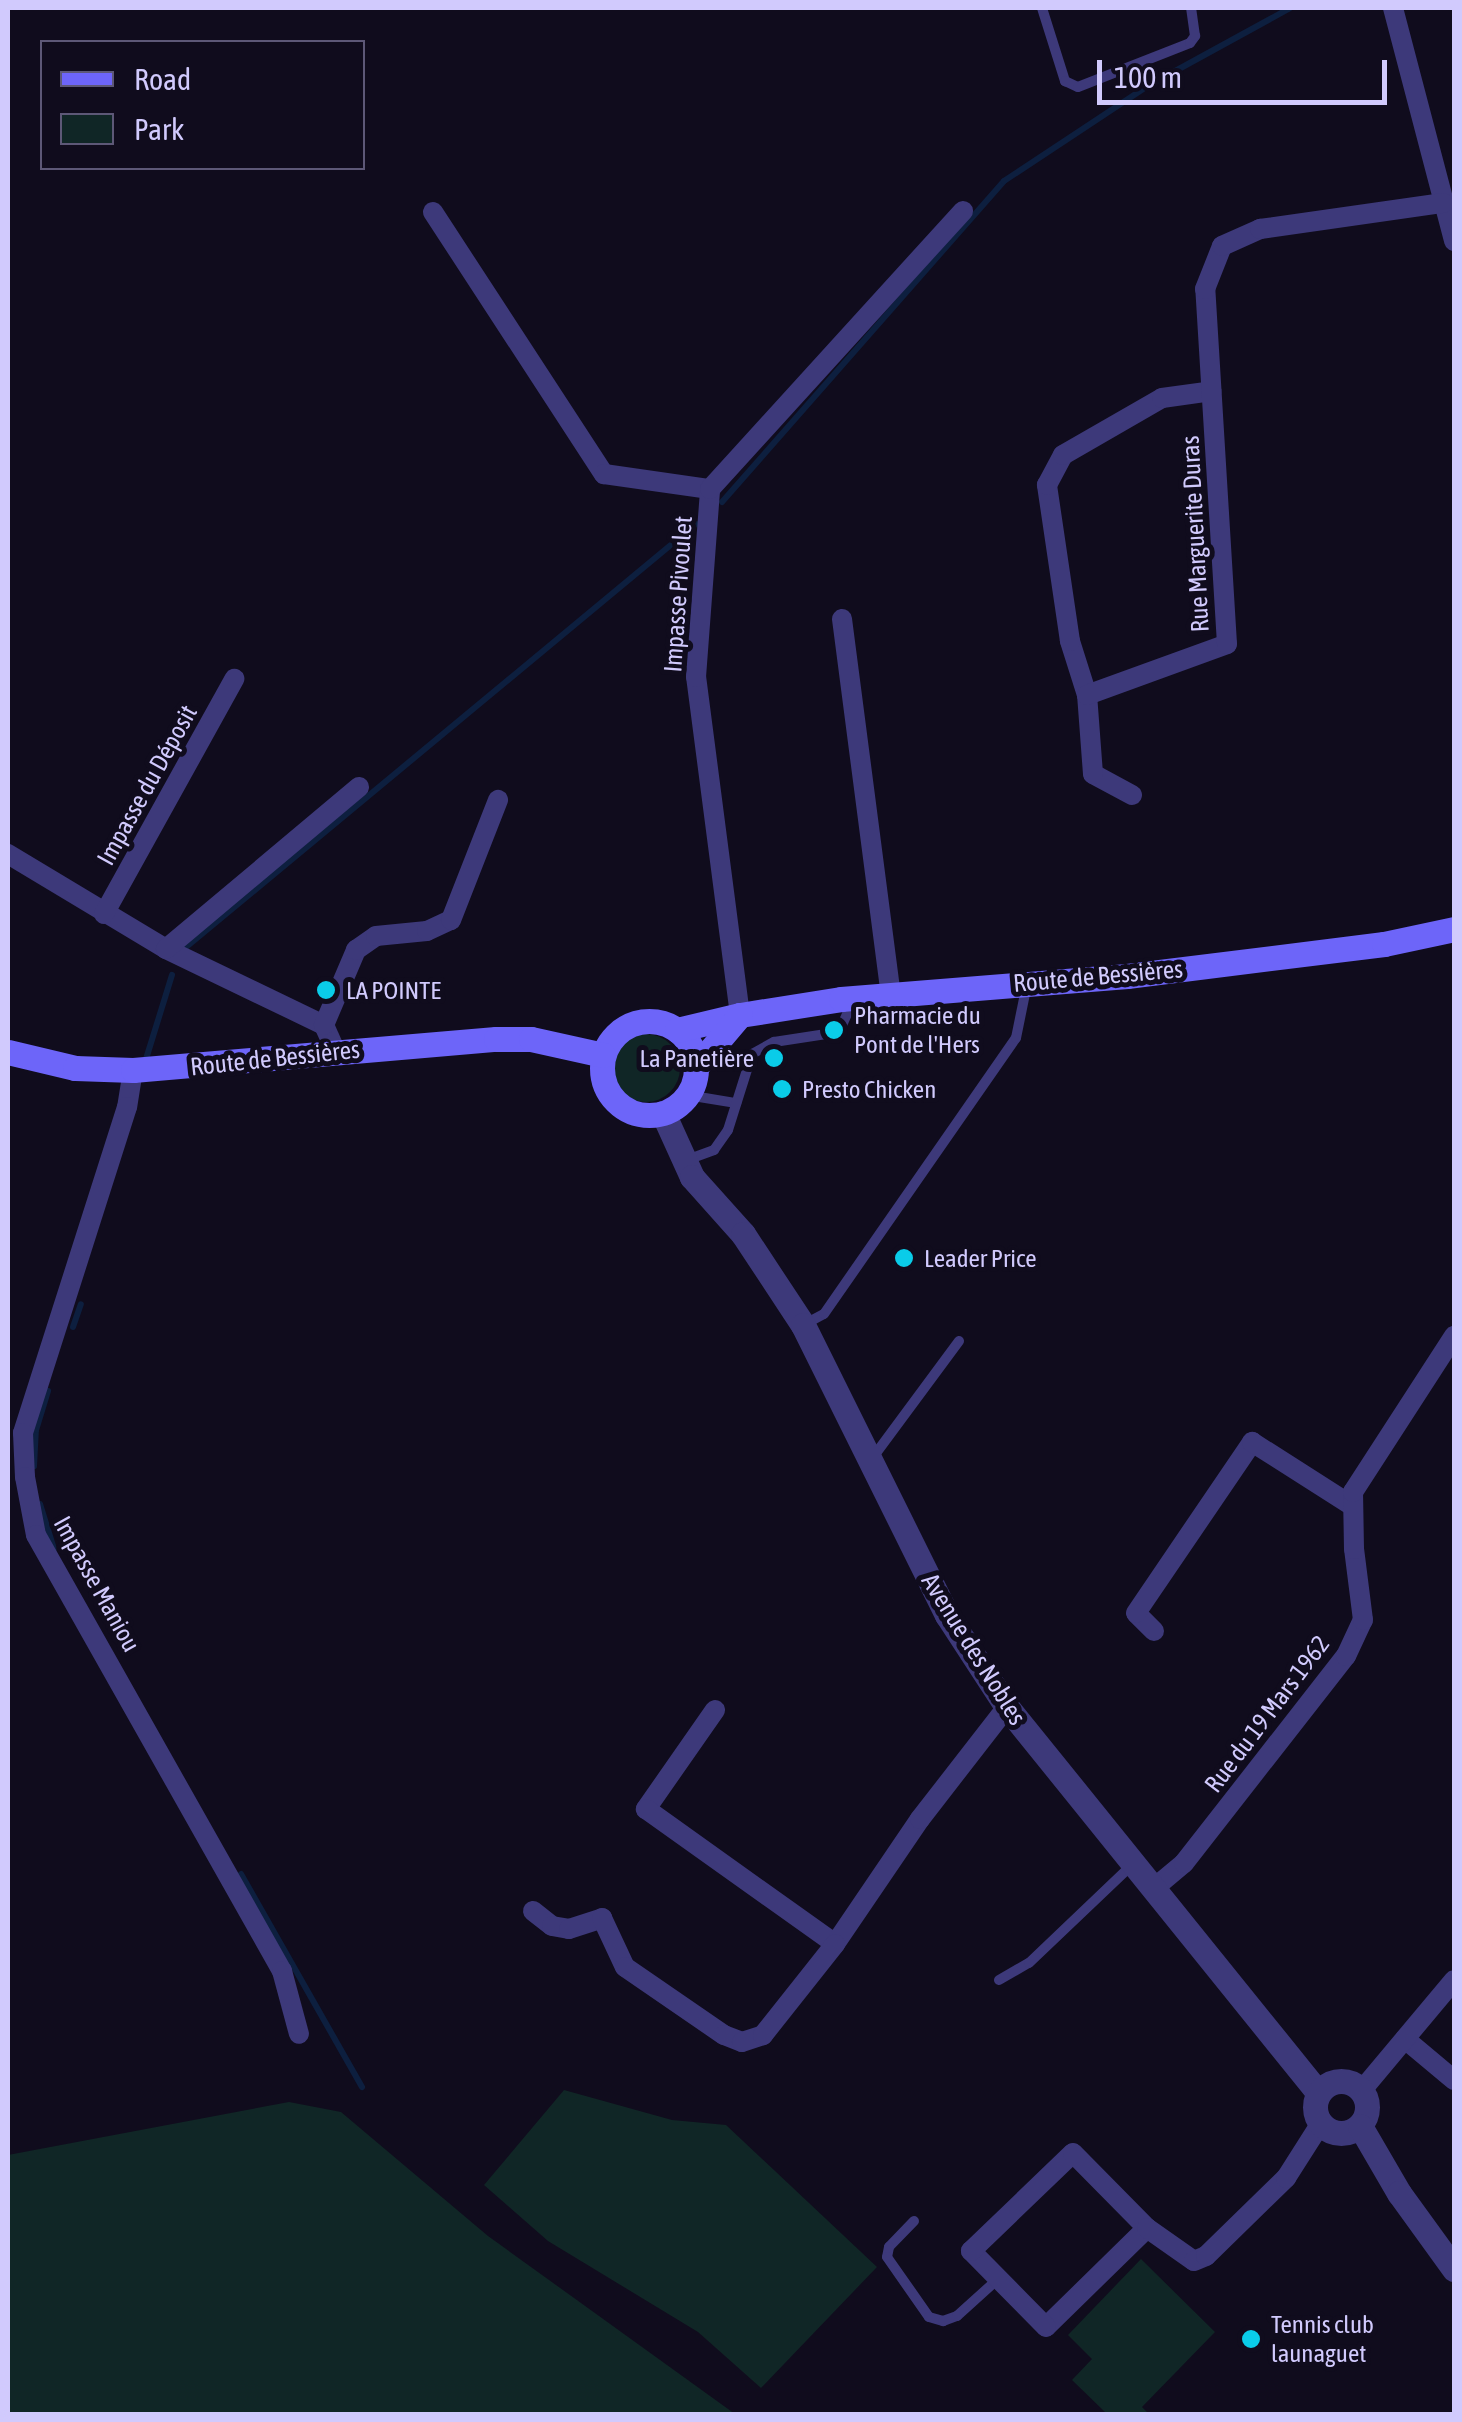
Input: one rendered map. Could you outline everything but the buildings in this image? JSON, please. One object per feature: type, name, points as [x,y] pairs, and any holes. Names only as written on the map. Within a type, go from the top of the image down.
[{"type":"main road","name":"Route de Bessières","points":[[676,1030],[740,1015],[854,999],[1127,976],[1347,949],[1454,929]]},
{"type":"main road","points":[[696,1066],[693,1053],[676,1030],[663,1024],[634,1024],[620,1030],[604,1055],[602,1070],[612,1097],[635,1113],[664,1113],[687,1095],[696,1066],[740,1015]]},
{"type":"main road","name":"Route de Bessières","points":[[8,1052],[75,1068],[134,1070],[531,1039],[604,1055]]},
{"type":"street","points":[[1393,8],[1454,241]]},
{"type":"street","name":"Rue Marguerite Duras","points":[[1086,695],[1227,644],[1204,290],[1222,246],[1260,229],[1443,203]]},
{"type":"street","name":"Impasse Pivoulet","points":[[740,1015],[696,677],[710,489],[963,211]]},
{"type":"street","points":[[433,212],[604,474],[710,489]]},
{"type":"street","points":[[1132,795],[1094,774],[1086,695],[1070,641],[1047,485],[1063,455],[1162,398],[1212,391]]},
{"type":"street","points":[[842,620],[891,996]]},
{"type":"street","name":"Impasse du Déposit","points":[[104,914],[234,679]]},
{"type":"street","points":[[166,949],[359,787]]},
{"type":"street","points":[[324,1025],[356,950],[366,941],[427,930],[451,920],[498,800]]},
{"type":"street","points":[[8,854],[166,949],[324,1025],[336,1052]]},
{"type":"street","name":"Impasse Maniou","points":[[134,1070],[128,1106],[24,1433],[25,1478],[36,1536],[282,1971],[299,2034]]},
{"type":"street","name":"Avenue des Nobles","points":[[664,1113],[682,1162],[770,1270],[803,1325],[947,1615],[1007,1706],[1319,2093]]},
{"type":"street","points":[[1154,1631],[1136,1613],[1252,1442],[1351,1505],[1354,1492],[1454,1336]]},
{"type":"street","name":"Rue du 19 Mars 1962","points":[[1154,1889],[1184,1863],[1346,1656],[1363,1620],[1351,1505]]},
{"type":"street","points":[[533,1911],[552,1926],[569,1929],[602,1918],[626,1967],[724,2035],[742,2042],[763,2035],[835,1944],[920,1820],[1007,1706]]},
{"type":"street","points":[[714,1710],[646,1809],[835,1944]]},
{"type":"street","points":[[1362,2090],[1454,1980]]},
{"type":"street","points":[[1405,2039],[1454,2080]]},
{"type":"street","points":[[1340,2080],[1362,2090],[1368,2108],[1360,2126],[1339,2134],[1320,2123],[1315,2112],[1319,2093],[1340,2080]]},
{"type":"street","points":[[1147,2228],[1046,2328],[972,2251],[1072,2152],[1147,2228],[1180,2255],[1194,2261],[1206,2256],[1286,2178],[1320,2123]]},
{"type":"street","points":[[1360,2126],[1399,2192],[1454,2269]]},
{"type":"lane","points":[[1042,8],[1065,80],[1078,86],[1190,43],[1195,36],[1191,8]]},
{"type":"lane","points":[[803,1325],[824,1314],[1016,1038],[1027,982]]},
{"type":"lane","points":[[682,1162],[714,1150],[728,1130],[752,1054],[774,1042],[839,1032],[854,999]]},
{"type":"lane","points":[[687,1095],[736,1103]]},
{"type":"lane","points":[[870,1461],[959,1341]]},
{"type":"lane","points":[[999,1980],[1029,1963],[1133,1863]]},
{"type":"lane","points":[[914,2221],[889,2247],[887,2257],[929,2316],[943,2321],[957,2316],[999,2279]]},
{"type":"green space","points":[[646,1034],[670,1044],[680,1068],[670,1092],[646,1102],[622,1092],[612,1068],[622,1044]]},
{"type":"green space","points":[[564,2090],[672,2120],[726,2125],[877,2267],[761,2388],[698,2332],[548,2241],[484,2185]]},
{"type":"green space","points":[[289,2102],[341,2112],[488,2236],[735,2414],[8,2414],[8,2155]]},
{"type":"green space","points":[[1141,2259],[1215,2332],[1142,2407],[1149,2414],[1107,2414],[1072,2380],[1092,2359],[1068,2335]]},
{"type":"waterway","points":[[722,502],[1004,181],[1146,87],[1290,8]]},
{"type":"waterway","points":[[185,948],[696,524]]},
{"type":"waterway","points":[[146,1059],[172,975]]},
{"type":"waterway","points":[[73,1327],[81,1304]]},
{"type":"waterway","points":[[34,1466],[36,1430],[48,1391]]},
{"type":"waterway","points":[[40,1504],[54,1549]]},
{"type":"waterway","points":[[241,1874],[362,2087]]},
{"type":"place","name":"LA POINTE","points":[[326,990]]},
{"type":"place","name":"Pharmacie du Pont de l'Hers","points":[[834,1030]]},
{"type":"place","name":"La Panetière","points":[[774,1058]]},
{"type":"place","name":"Presto Chicken","points":[[782,1089]]},
{"type":"place","name":"Leader Price","points":[[904,1258]]},
{"type":"place","name":"Tennis club launaguet","points":[[1251,2339]]}]
